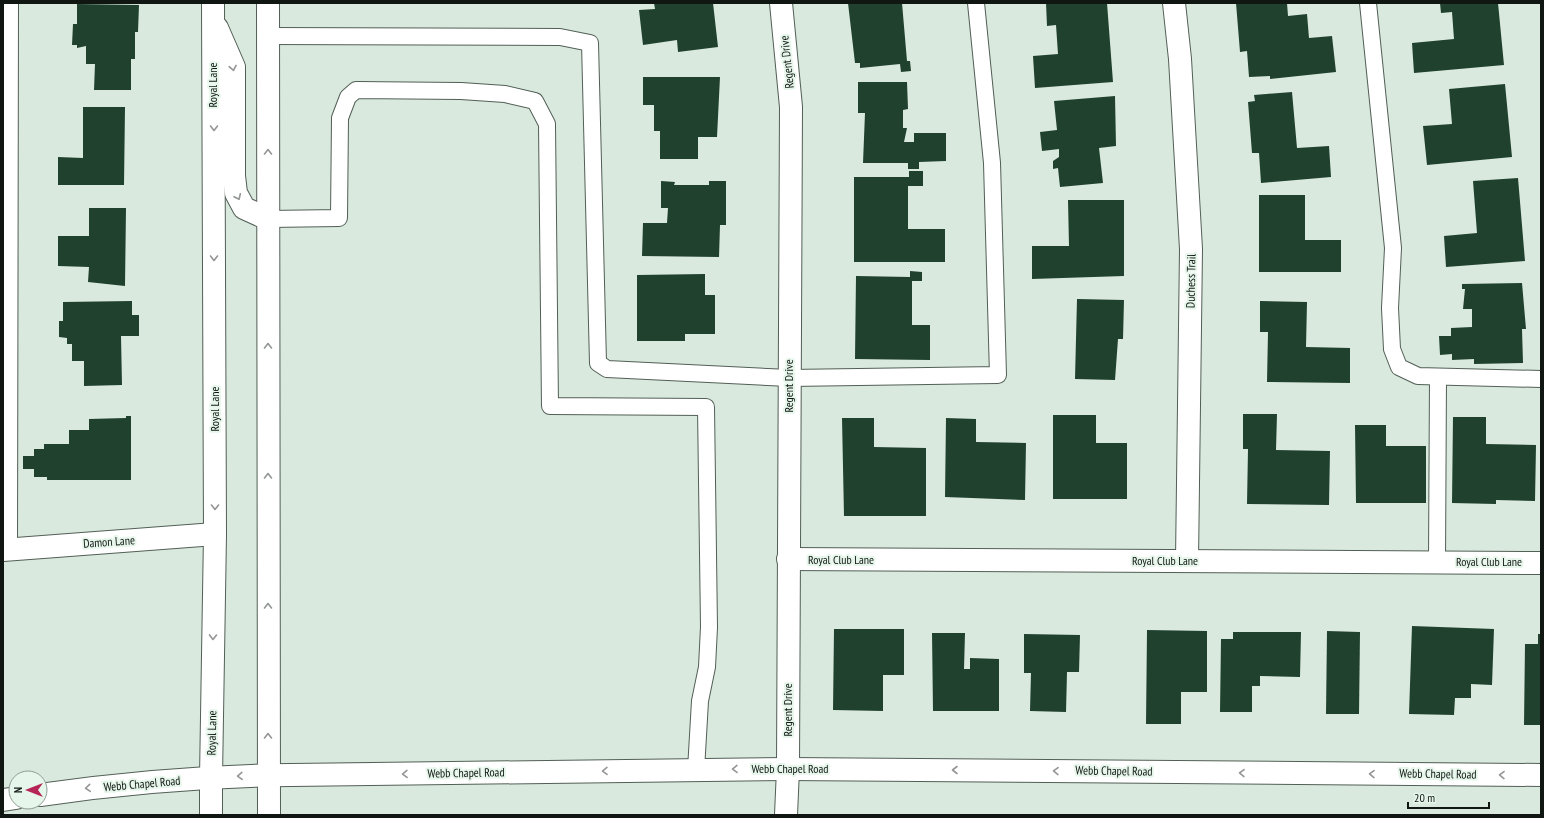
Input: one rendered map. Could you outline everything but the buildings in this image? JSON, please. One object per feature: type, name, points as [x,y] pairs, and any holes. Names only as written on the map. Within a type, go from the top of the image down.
[{"type":"main road","points":[[268,3],[269,815]]},
{"type":"main road","name":"Regent Drive","points":[[781,3],[791,107],[788,769],[786,815]]},
{"type":"main road","name":"Duchess Trail","points":[[1174,3],[1180,59],[1191,249],[1186,561]]},
{"type":"main road","points":[[213,11],[234,67],[234,176],[236,193],[244,208],[268,219]]},
{"type":"main road","name":"Royal Lane","points":[[211,815],[215,534],[213,11]]},
{"type":"main road","name":"Damon Lane","points":[[6,550],[215,534]]},
{"type":"main road","name":"Royal Club Lane","points":[[788,560],[1541,563]]},
{"type":"main road","name":"Webb Chapel Road","points":[[48,794],[75,790],[211,778],[268,775],[788,769],[1541,775]]},
{"type":"lane","points":[[6,550],[10,3]]},
{"type":"lane","points":[[268,36],[560,37],[590,43],[598,363],[607,369],[789,378],[998,375],[992,163],[976,3]]},
{"type":"lane","points":[[1368,3],[1393,248],[1390,308],[1392,349],[1399,367],[1418,376],[1541,379]]},
{"type":"lane","points":[[268,219],[339,218],[340,118],[348,97],[356,90],[505,94],[535,101],[547,124],[550,406],[706,407],[709,627],[707,667],[700,701],[696,770]]},
{"type":"lane","points":[[1437,562],[1438,377]]}]
